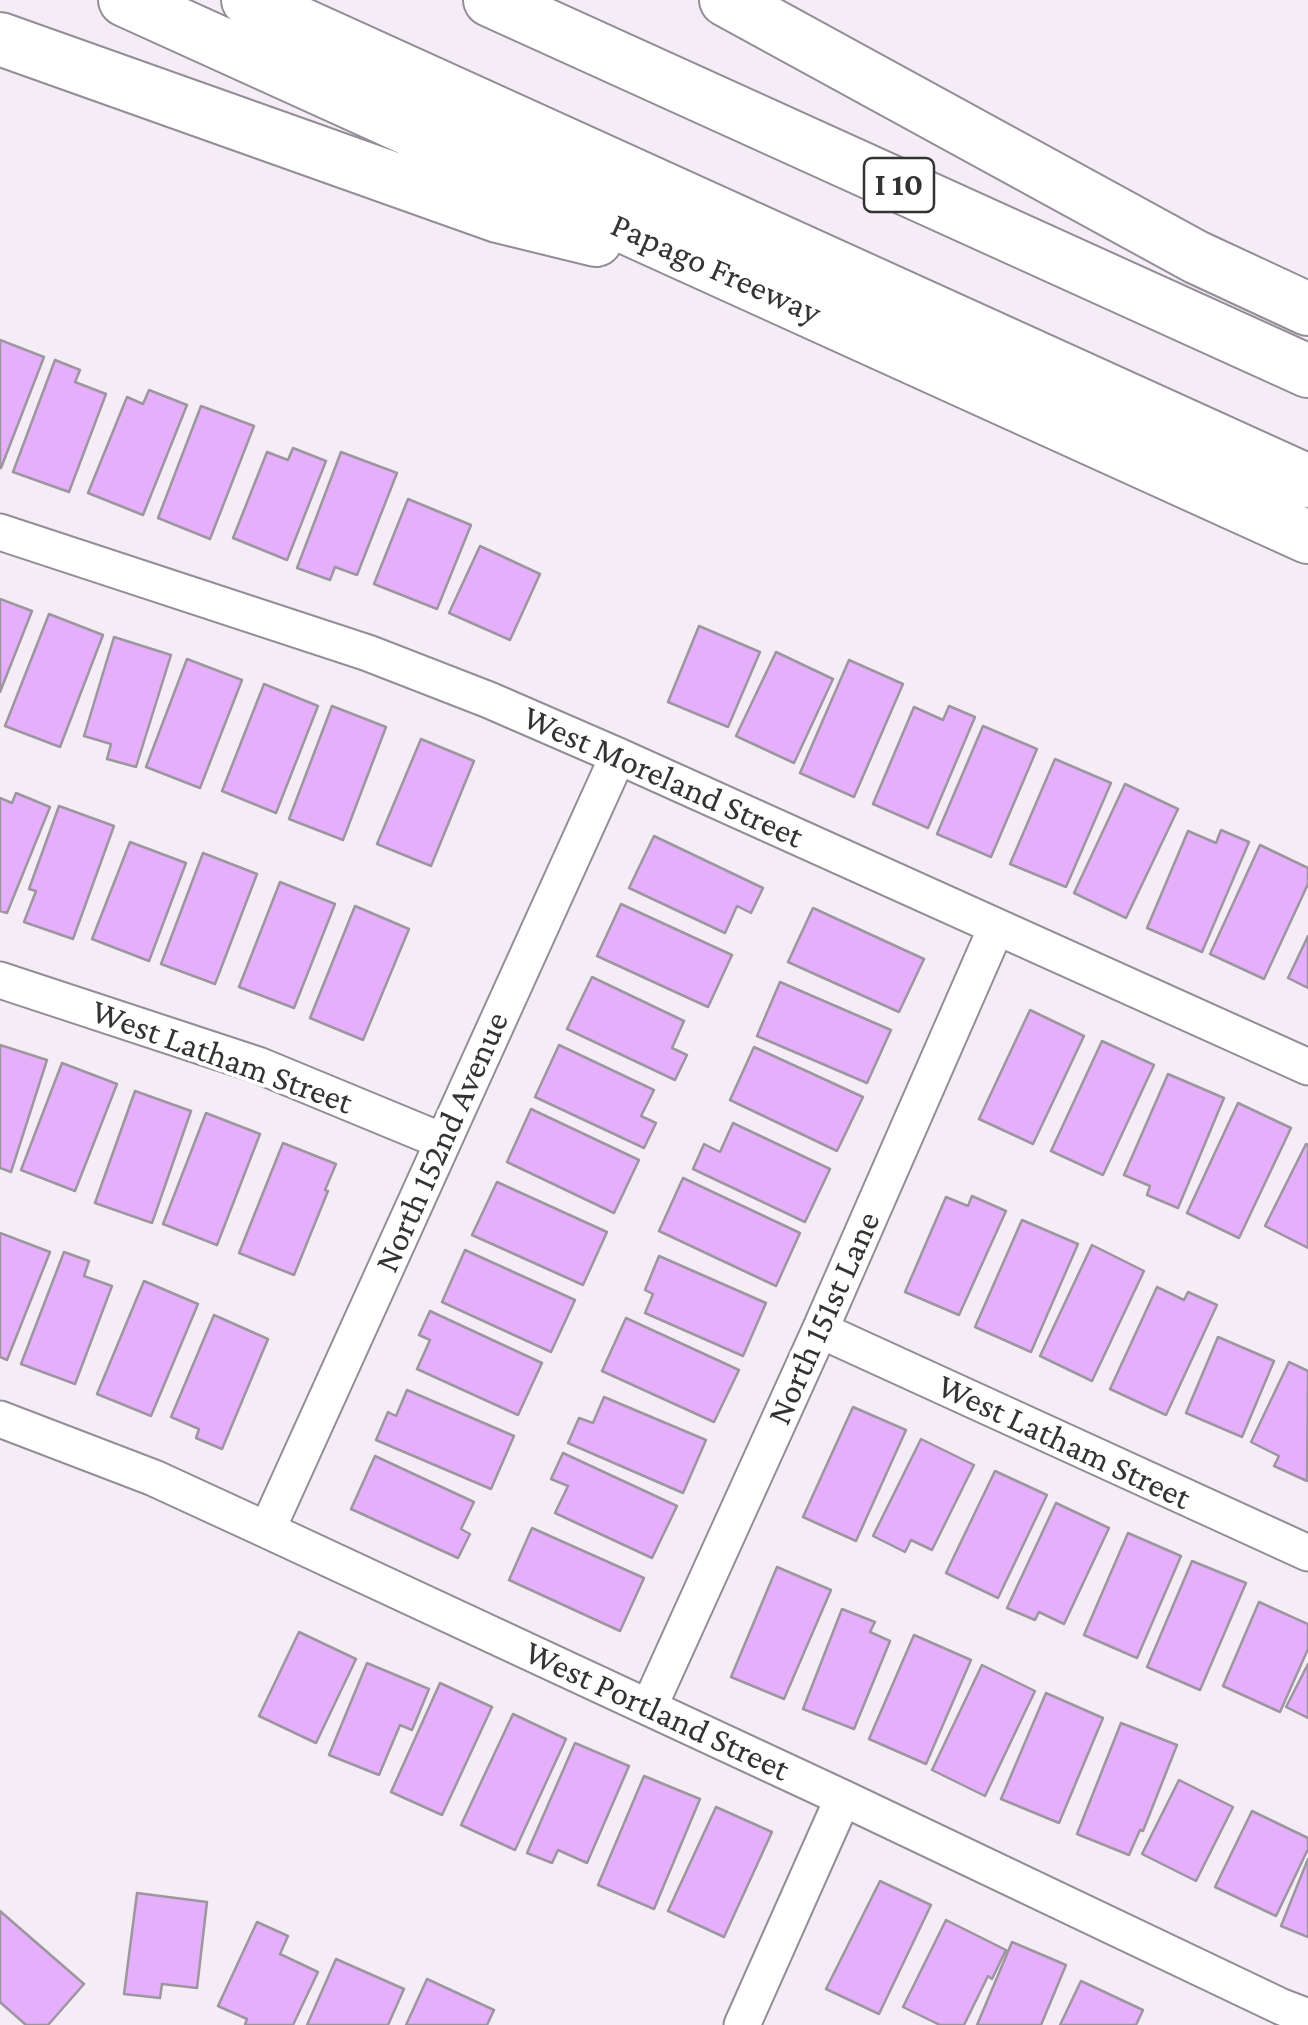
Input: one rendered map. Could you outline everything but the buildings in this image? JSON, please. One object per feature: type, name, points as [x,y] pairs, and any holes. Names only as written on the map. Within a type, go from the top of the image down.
[{"type":"highway","name":"Papago Freeway","points":[[125,0],[1308,537]]},
{"type":"highway","points":[[248,0],[1308,481]]},
{"type":"highway","name":"I 10","points":[[490,0],[1308,371]]},
{"type":"highway","points":[[726,0],[1196,257],[1308,309]]},
{"type":"highway","points":[[0,39],[498,216],[709,266]]},
{"type":"street","name":"West Moreland Street","points":[[0,532],[368,652],[489,700],[1308,1067]]},
{"type":"street","name":"North 152nd Avenue","points":[[267,1530],[618,756]]},
{"type":"street","name":"North 151st Lane","points":[[649,1706],[820,1330],[996,928]]},
{"type":"street","name":"West Latham Street","points":[[0,980],[258,1065],[442,1141]]},
{"type":"street","name":"West Latham Street","points":[[820,1330],[1308,1553]]},
{"type":"street","name":"West Portland Street","points":[[0,1420],[154,1478],[1308,2017]]},
{"type":"street","points":[[742,2025],[844,1798]]}]
